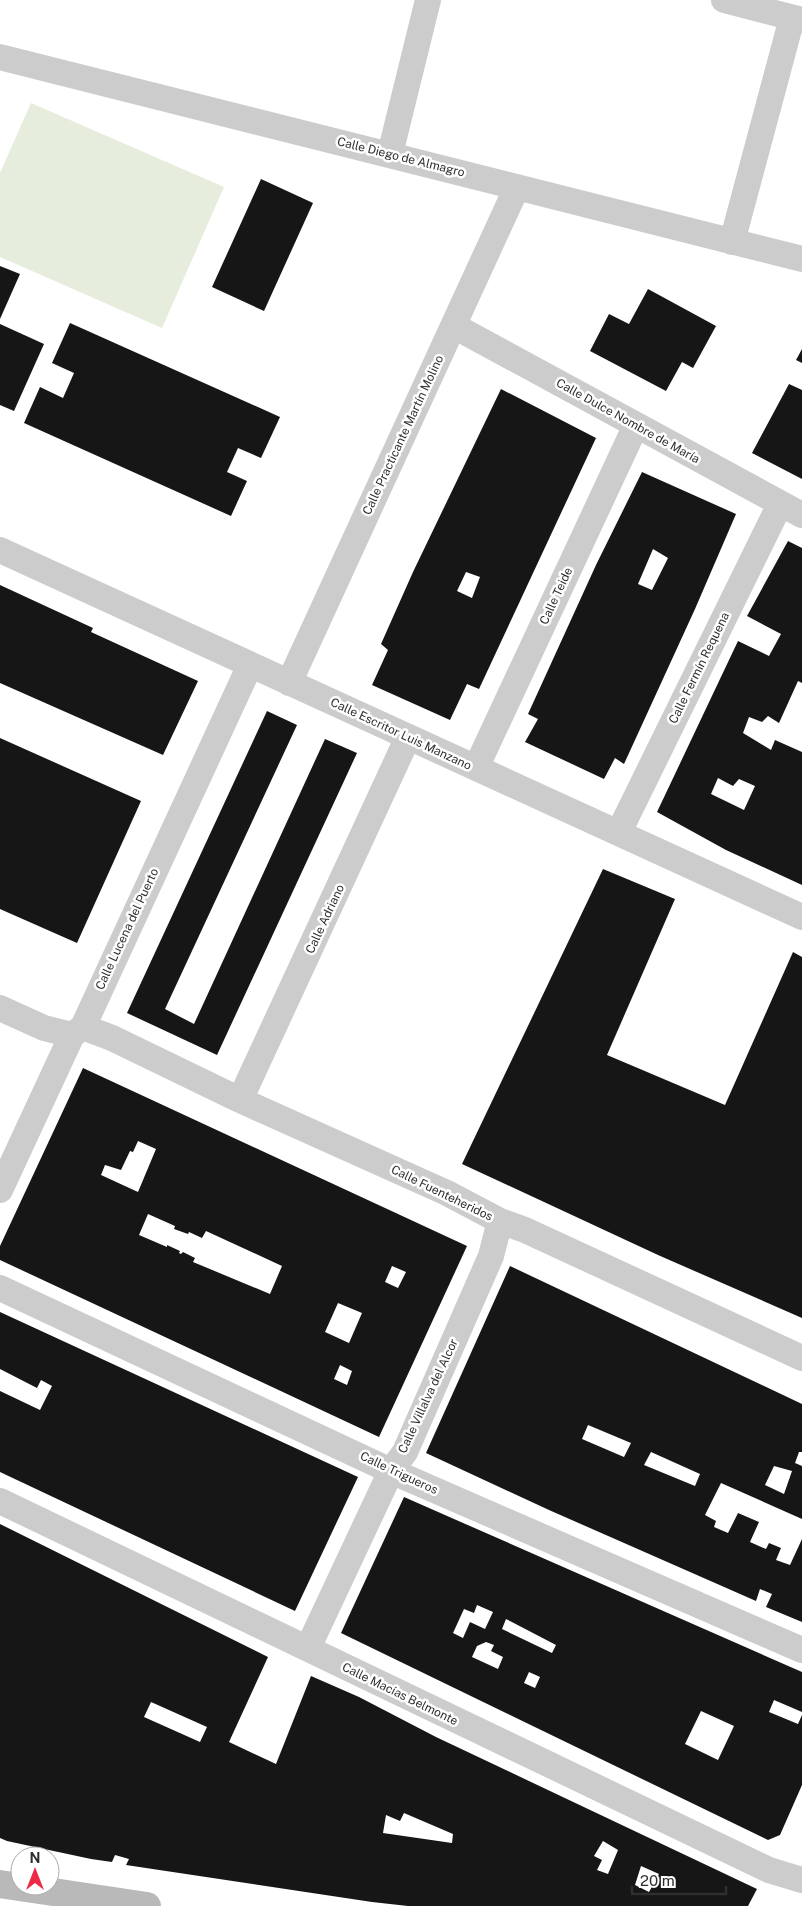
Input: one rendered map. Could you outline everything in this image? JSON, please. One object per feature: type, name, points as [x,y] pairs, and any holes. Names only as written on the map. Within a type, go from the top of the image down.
[{"type":"street","points":[[390,154],[428,0]]},
{"type":"street","points":[[724,0],[797,19],[732,242]]},
{"type":"street","name":"Calle Diego de Almagro","points":[[0,57],[802,259]]},
{"type":"street","name":"Calle Practicante Martín Molino","points":[[289,683],[517,187]]},
{"type":"street","name":"Calle Dulce Nombre de María","points":[[454,326],[791,510]]},
{"type":"street","name":"Calle Teide","points":[[476,768],[636,425]]},
{"type":"street","name":"Calle Fermín Requena","points":[[619,832],[791,510]]},
{"type":"street","name":"Calle Escritor Luis Manzano","points":[[0,550],[802,917]]},
{"type":"street","name":"Calle Lucena del Puerto","points":[[0,1190],[78,1031],[250,665]]},
{"type":"street","name":"Calle Adriano","points":[[240,1100],[408,737]]},
{"type":"street","name":"Calle Fuenteheridos","points":[[0,1008],[44,1028],[78,1031],[112,1038],[240,1100],[446,1193],[500,1221],[534,1234],[802,1358]]},
{"type":"street","name":"Calle Villalva del Alcor","points":[[308,1648],[391,1471],[405,1452],[487,1265],[500,1221]]},
{"type":"street","name":"Calle Trigueros","points":[[0,1288],[391,1471],[802,1650]]},
{"type":"street","name":"Calle Macías Belmonte","points":[[0,1501],[769,1870],[802,1880]]},
{"type":"street","points":[[1,1886],[147,1906]]},
{"type":"green space","points":[[31,103],[224,187],[162,328],[0,257],[0,173]]},
{"type":"building","points":[[261,179],[313,203],[264,311],[212,287]]},
{"type":"building","points":[[0,266],[20,274],[0,319]]},
{"type":"building","points":[[648,289],[716,326],[693,368],[682,362],[666,391],[590,351],[609,314],[629,324]]},
{"type":"building","points":[[70,323],[280,417],[261,458],[238,448],[227,472],[247,481],[231,516],[24,423],[40,387],[63,398],[74,373],[52,363]]},
{"type":"building","points":[[0,324],[44,344],[14,411],[0,405]]},
{"type":"building","points":[[802,349],[802,363],[796,360]]},
{"type":"building","points":[[789,384],[802,390],[802,479],[752,453]]},
{"type":"building","points":[[501,389],[596,438],[479,689],[467,684],[450,720],[372,685],[388,650],[381,644],[413,572]],"holes":[[[466,572],[480,577],[472,598],[457,591]]]},
{"type":"building","points":[[642,472],[736,514],[624,764],[615,758],[604,779],[525,742],[538,719],[528,714],[596,565]],"holes":[[[653,549],[668,558],[652,590],[638,584]]]},
{"type":"building","points":[[788,541],[802,548],[802,683],[798,681],[779,723],[768,716],[762,722],[749,717],[743,733],[771,750],[775,740],[802,752],[802,885],[726,850],[657,812],[738,641],[769,656],[781,634],[747,616]],"holes":[[[718,778],[733,786],[739,779],[755,786],[744,810],[711,794]]]},
{"type":"building","points":[[0,585],[93,628],[91,632],[198,681],[163,755],[0,683]]},
{"type":"building","points":[[267,711],[297,725],[165,1009],[194,1024],[325,739],[357,753],[217,1055],[127,1013]]},
{"type":"building","points":[[0,738],[141,801],[77,943],[0,909]]},
{"type":"building","points":[[603,869],[675,899],[607,1055],[725,1105],[793,952],[802,957],[802,1318],[658,1255],[462,1164]]},
{"type":"building","points":[[83,1068],[467,1246],[379,1437],[0,1260],[0,1246]],"holes":[[[138,1141],[156,1149],[138,1192],[101,1175],[105,1165],[121,1170],[130,1151],[133,1152]],[[148,1214],[175,1226],[174,1229],[188,1234],[189,1232],[202,1238],[206,1231],[282,1266],[270,1294],[193,1262],[195,1258],[183,1252],[181,1254],[179,1253],[180,1251],[167,1245],[167,1247],[139,1235]],[[392,1266],[406,1272],[398,1288],[385,1282]],[[338,1303],[362,1313],[349,1343],[325,1332]],[[340,1365],[352,1371],[347,1385],[334,1379]]]},
{"type":"building","points":[[510,1266],[802,1404],[802,1452],[799,1452],[795,1463],[802,1466],[802,1519],[721,1483],[705,1515],[716,1521],[714,1527],[728,1533],[738,1513],[759,1522],[750,1542],[766,1549],[769,1543],[781,1548],[776,1560],[790,1565],[802,1539],[802,1622],[766,1607],[772,1594],[760,1589],[756,1601],[549,1510],[426,1453]],"holes":[[[588,1425],[631,1443],[624,1457],[582,1439]],[[651,1452],[700,1474],[695,1486],[644,1465]],[[774,1466],[792,1471],[784,1494],[765,1485]]]},
{"type":"building","points":[[0,1312],[358,1477],[295,1611],[0,1472],[0,1391],[40,1410],[52,1386],[41,1380],[37,1388],[0,1369]]},
{"type":"building","points":[[404,1497],[802,1672],[802,1712],[774,1700],[769,1712],[798,1724],[802,1715],[802,1785],[780,1835],[768,1840],[341,1633]],"holes":[[[477,1605],[493,1612],[485,1629],[470,1622],[463,1638],[453,1633],[464,1609],[474,1613]],[[506,1619],[556,1645],[552,1653],[502,1629]],[[486,1642],[494,1645],[491,1651],[503,1657],[498,1669],[472,1657],[477,1646]],[[529,1672],[540,1677],[535,1688],[524,1683]],[[701,1711],[734,1726],[718,1760],[685,1744]]]},
{"type":"building","points":[[0,1524],[268,1657],[229,1742],[276,1764],[311,1676],[359,1697],[436,1737],[757,1889],[748,1906],[408,1906],[126,1865],[129,1859],[115,1855],[112,1862],[60,1852],[60,1846],[30,1846],[0,1838]],"holes":[[[151,1702],[207,1727],[200,1742],[144,1717]],[[404,1813],[453,1834],[452,1843],[383,1833],[386,1815],[400,1821]],[[603,1841],[618,1850],[608,1874],[597,1870],[602,1860],[594,1856]],[[641,1866],[659,1874],[649,1892],[635,1885]]]}]
